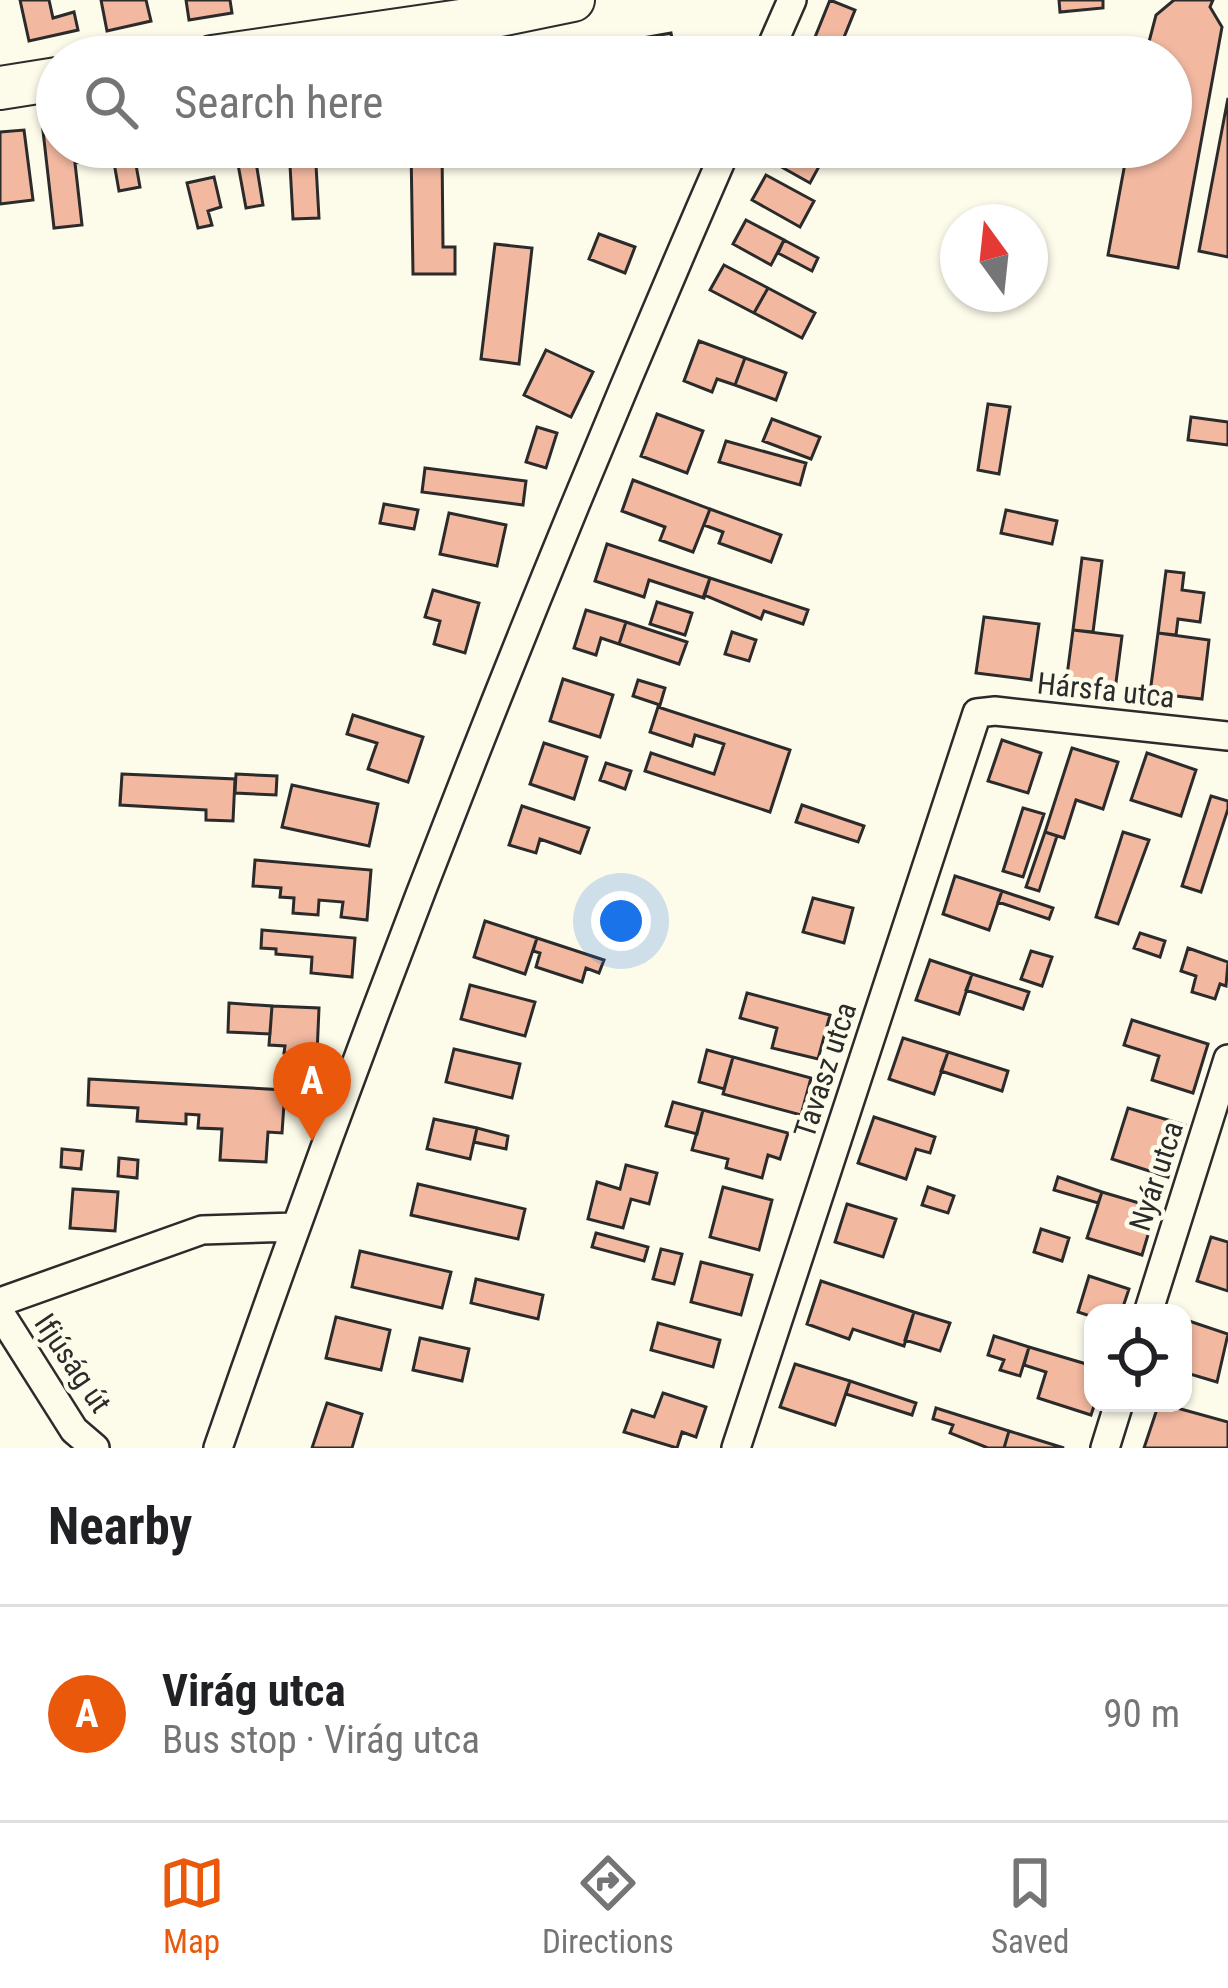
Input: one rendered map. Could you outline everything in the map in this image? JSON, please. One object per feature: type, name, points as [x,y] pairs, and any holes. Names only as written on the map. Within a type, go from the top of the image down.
[{"type":"main road","points":[[357,36],[573,0]]},
{"type":"main road","points":[[0,88],[36,83]]},
{"type":"street","points":[[776,36],[791,0]]},
{"type":"street","points":[[218,1448],[295,1227],[601,437],[719,168]]},
{"type":"street","name":"Hársfa utca","points":[[977,713],[995,711],[1228,736]]},
{"type":"street","name":"Tavasz utca","points":[[736,1448],[977,713]]},
{"type":"street","name":"Nyár utca","points":[[1151,1304],[1228,1059]]},
{"type":"street","points":[[0,1302],[202,1229],[295,1227]]},
{"type":"street","name":"Ifjúság út","points":[[0,1313],[74,1430],[94,1448]]},
{"type":"street","points":[[1105,1448],[1116,1412]]},
{"type":"building","points":[[20,0],[49,0],[53,18],[74,12],[78,30],[29,41]]},
{"type":"building","points":[[101,0],[146,0],[151,21],[107,31]]},
{"type":"building","points":[[186,0],[230,0],[232,13],[189,20]]},
{"type":"building","points":[[830,0],[855,10],[844,36],[815,36]]},
{"type":"building","points":[[1059,0],[1103,0],[1103,8],[1060,12]]},
{"type":"building","points":[[1174,0],[1213,0],[1210,7],[1222,27],[1178,268],[1108,255],[1124,168],[1192,168],[1192,36],[1150,36],[1156,15]]},
{"type":"building","points":[[1228,98],[1228,257],[1199,251]]},
{"type":"building","points":[[24,130],[33,200],[0,204],[0,132]]},
{"type":"building","points":[[47,168],[76,168],[82,225],[54,228]]},
{"type":"building","points":[[115,168],[137,168],[140,187],[119,191]]},
{"type":"building","points":[[239,168],[257,168],[263,205],[246,208]]},
{"type":"building","points":[[290,168],[316,168],[319,218],[293,219]]},
{"type":"building","points":[[411,168],[442,168],[443,247],[455,247],[455,274],[413,274]]},
{"type":"building","points":[[783,168],[818,168],[810,183]]},
{"type":"building","points":[[766,175],[814,201],[800,227],[752,200]]},
{"type":"building","points":[[214,177],[221,207],[208,211],[212,225],[198,228],[187,183]]},
{"type":"building","points":[[746,220],[784,240],[771,265],[733,244]]},
{"type":"building","points":[[599,234],[635,247],[625,273],[589,259]]},
{"type":"building","points":[[784,240],[818,258],[812,271],[778,253]]},
{"type":"building","points":[[495,244],[532,248],[519,364],[481,359]]},
{"type":"building","points":[[724,265],[768,288],[754,313],[710,290]]},
{"type":"building","points":[[768,288],[815,313],[802,338],[754,313]]},
{"type":"building","points":[[699,341],[745,358],[735,385],[717,379],[712,392],[684,381]]},
{"type":"building","points":[[546,350],[593,372],[571,417],[524,395]]},
{"type":"building","points":[[745,358],[786,373],[776,400],[735,385]]},
{"type":"building","points":[[988,404],[1010,407],[999,474],[978,470]]},
{"type":"building","points":[[657,414],[703,431],[687,473],[641,456]]},
{"type":"building","points":[[1191,417],[1228,422],[1228,445],[1188,440]]},
{"type":"building","points":[[772,419],[820,437],[811,459],[763,441]]},
{"type":"building","points":[[537,427],[557,433],[546,468],[526,462]]},
{"type":"building","points":[[726,441],[806,463],[800,485],[719,462]]},
{"type":"building","points":[[425,468],[526,481],[523,505],[422,492]]},
{"type":"building","points":[[633,480],[710,509],[693,552],[660,540],[665,527],[622,511]]},
{"type":"building","points":[[384,504],[418,510],[414,529],[380,523]]},
{"type":"building","points":[[710,509],[781,535],[771,562],[719,543],[723,532],[704,525]]},
{"type":"building","points":[[1006,510],[1057,521],[1052,544],[1001,533]]},
{"type":"building","points":[[449,513],[506,525],[497,566],[440,554]]},
{"type":"building","points":[[607,544],[710,578],[704,598],[649,580],[644,597],[595,581]]},
{"type":"building","points":[[1082,558],[1102,561],[1093,632],[1073,630]]},
{"type":"building","points":[[1166,571],[1184,573],[1182,590],[1204,593],[1200,622],[1178,619],[1176,635],[1158,633]]},
{"type":"building","points":[[710,578],[808,610],[803,624],[764,611],[761,619],[704,595]]},
{"type":"building","points":[[433,590],[479,603],[465,653],[434,644],[440,621],[425,617]]},
{"type":"building","points":[[657,602],[692,613],[685,635],[650,624]]},
{"type":"building","points":[[586,610],[626,622],[619,644],[601,638],[596,655],[574,648]]},
{"type":"building","points":[[984,617],[1039,624],[1031,680],[976,673]]},
{"type":"building","points":[[626,622],[687,642],[679,664],[619,644]]},
{"type":"building","points":[[1073,630],[1122,636],[1115,690],[1066,683]]},
{"type":"building","points":[[732,632],[756,640],[749,661],[725,654]]},
{"type":"building","points":[[1158,633],[1209,640],[1202,699],[1150,693]]},
{"type":"building","points":[[563,679],[613,695],[600,737],[550,721]]},
{"type":"building","points":[[638,680],[665,688],[660,705],[633,696]]},
{"type":"building","points":[[658,707],[790,750],[770,812],[645,771],[651,753],[714,774],[724,744],[695,735],[692,746],[650,732]]},
{"type":"building","points":[[353,715],[423,737],[408,782],[368,769],[377,743],[347,734]]},
{"type":"building","points":[[1002,740],[1041,753],[1028,793],[988,781]]},
{"type":"building","points":[[544,743],[587,757],[574,799],[530,784]]},
{"type":"building","points":[[1072,748],[1118,762],[1103,809],[1076,800],[1064,838],[1045,832]]},
{"type":"building","points":[[1147,753],[1196,770],[1181,816],[1131,800]]},
{"type":"building","points":[[606,763],[631,771],[625,789],[600,780]]},
{"type":"building","points":[[122,774],[235,779],[233,821],[206,820],[206,810],[120,805]]},
{"type":"building","points":[[236,774],[277,776],[276,795],[235,793]]},
{"type":"building","points":[[292,785],[378,804],[369,846],[282,827]]},
{"type":"building","points":[[1211,796],[1228,801],[1228,809],[1201,892],[1182,886]]},
{"type":"building","points":[[802,805],[864,826],[858,842],[796,822]]},
{"type":"building","points":[[522,806],[589,828],[580,853],[540,839],[536,853],[509,845]]},
{"type":"building","points":[[1023,808],[1044,814],[1023,877],[1003,871]]},
{"type":"building","points":[[1045,832],[1057,836],[1039,891],[1026,887]]},
{"type":"building","points":[[1123,832],[1149,840],[1118,924],[1096,917]]},
{"type":"building","points":[[255,860],[371,870],[367,920],[341,917],[343,902],[319,900],[318,915],[293,913],[294,898],[280,897],[281,888],[253,886]]},
{"type":"building","points":[[955,876],[1002,891],[989,930],[943,914]]},
{"type":"building","points":[[1002,891],[1053,908],[1049,919],[998,902]]},
{"type":"building","points":[[813,898],[853,908],[844,943],[803,932]]},
{"type":"building","points":[[485,921],[537,938],[525,974],[474,957]]},
{"type":"building","points":[[262,930],[355,938],[352,977],[311,973],[312,957],[261,948]]},
{"type":"building","points":[[1140,933],[1165,941],[1160,957],[1134,948]]},
{"type":"building","points":[[537,938],[604,960],[599,973],[586,968],[582,982],[536,967]]},
{"type":"building","points":[[1188,948],[1228,962],[1226,986],[1220,984],[1215,999],[1192,992],[1196,976],[1181,971]]},
{"type":"building","points":[[1031,951],[1052,957],[1042,986],[1021,979]]},
{"type":"building","points":[[930,960],[972,974],[959,1014],[916,1000]]},
{"type":"building","points":[[972,974],[1029,992],[1023,1009],[966,990]]},
{"type":"building","points":[[470,985],[535,1002],[525,1036],[461,1019]]},
{"type":"building","points":[[747,993],[830,1015],[818,1059],[772,1048],[777,1028],[740,1018]]},
{"type":"building","points":[[229,1003],[272,1006],[270,1034],[228,1032]]},
{"type":"building","points":[[272,1006],[319,1008],[317,1054],[284,1053],[285,1046],[269,1045]]},
{"type":"building","points":[[1132,1020],[1208,1044],[1193,1093],[1152,1080],[1159,1056],[1124,1045]]},
{"type":"building","points":[[903,1038],[948,1052],[934,1094],[889,1079]]},
{"type":"building","points":[[454,1049],[520,1064],[512,1098],[446,1082]]},
{"type":"building","points":[[707,1050],[733,1057],[724,1089],[699,1082]]},
{"type":"building","points":[[948,1052],[1008,1071],[1002,1091],[941,1071]]},
{"type":"building","points":[[733,1057],[811,1078],[801,1115],[723,1094]]},
{"type":"building","points":[[89,1079],[285,1090],[282,1133],[268,1132],[266,1162],[220,1160],[222,1129],[198,1128],[199,1115],[186,1114],[186,1124],[137,1121],[138,1108],[88,1105]]},
{"type":"building","points":[[673,1102],[703,1110],[697,1134],[666,1126]]},
{"type":"building","points":[[1128,1108],[1185,1125],[1168,1177],[1112,1159]]},
{"type":"building","points":[[703,1110],[788,1133],[780,1159],[768,1155],[762,1178],[726,1168],[728,1159],[692,1150]]},
{"type":"building","points":[[874,1117],[935,1137],[930,1153],[916,1149],[906,1179],[858,1163]]},
{"type":"building","points":[[434,1119],[477,1128],[470,1159],[427,1149]]},
{"type":"building","points":[[477,1128],[508,1136],[506,1149],[474,1142]]},
{"type":"building","points":[[62,1149],[83,1151],[81,1169],[61,1167]]},
{"type":"building","points":[[119,1158],[138,1160],[137,1178],[118,1176]]},
{"type":"building","points":[[626,1165],[657,1173],[649,1204],[631,1199],[623,1228],[588,1219],[597,1182],[620,1189]]},
{"type":"building","points":[[1058,1177],[1102,1192],[1098,1203],[1054,1190]]},
{"type":"building","points":[[418,1184],[525,1209],[518,1239],[411,1215]]},
{"type":"building","points":[[723,1187],[772,1200],[759,1250],[710,1237]]},
{"type":"building","points":[[928,1187],[954,1196],[948,1213],[922,1205]]},
{"type":"building","points":[[73,1189],[118,1192],[115,1231],[70,1228]]},
{"type":"building","points":[[1102,1192],[1156,1208],[1142,1255],[1087,1238]]},
{"type":"building","points":[[847,1204],[896,1219],[883,1257],[835,1242]]},
{"type":"building","points":[[1041,1229],[1069,1238],[1062,1261],[1034,1252]]},
{"type":"building","points":[[596,1233],[648,1247],[644,1261],[592,1247]]},
{"type":"building","points":[[1211,1237],[1228,1242],[1228,1291],[1197,1281]]},
{"type":"building","points":[[661,1249],[682,1254],[674,1284],[653,1279]]},
{"type":"building","points":[[360,1251],[451,1272],[442,1308],[352,1287]]},
{"type":"building","points":[[701,1262],[752,1275],[741,1315],[691,1302]]},
{"type":"building","points":[[1089,1276],[1129,1289],[1124,1304],[1084,1304],[1084,1314],[1078,1312]]},
{"type":"building","points":[[476,1279],[543,1295],[538,1319],[471,1303]]},
{"type":"building","points":[[821,1281],[914,1312],[904,1346],[853,1329],[849,1339],[807,1324]]},
{"type":"building","points":[[914,1312],[950,1323],[940,1351],[905,1340]]},
{"type":"building","points":[[336,1317],[390,1330],[381,1370],[326,1358]]},
{"type":"building","points":[[1192,1322],[1228,1334],[1217,1382],[1192,1375]]},
{"type":"building","points":[[658,1323],[720,1340],[713,1367],[651,1350]]},
{"type":"building","points":[[994,1336],[1029,1347],[1020,1376],[1000,1370],[1004,1360],[988,1355]]},
{"type":"building","points":[[420,1338],[469,1349],[462,1381],[413,1370]]},
{"type":"building","points":[[1029,1347],[1084,1363],[1084,1412],[1091,1415],[1038,1398],[1046,1372],[1024,1365]]},
{"type":"building","points":[[795,1364],[850,1381],[835,1425],[780,1407]]},
{"type":"building","points":[[850,1381],[916,1403],[912,1415],[846,1394]]},
{"type":"building","points":[[663,1393],[706,1407],[696,1437],[682,1432],[677,1448],[624,1432],[632,1410],[654,1417]]},
{"type":"building","points":[[327,1403],[362,1414],[352,1448],[312,1448]]},
{"type":"building","points":[[936,1408],[1009,1431],[1004,1448],[988,1448],[950,1433],[953,1425],[933,1419]]},
{"type":"building","points":[[1156,1412],[1192,1412],[1228,1422],[1228,1448],[1144,1448]]},
{"type":"building","points":[[1009,1431],[1064,1448],[1004,1448]]},
{"type":"place","name":"Virág utca","points":[[312,1141]]}]
